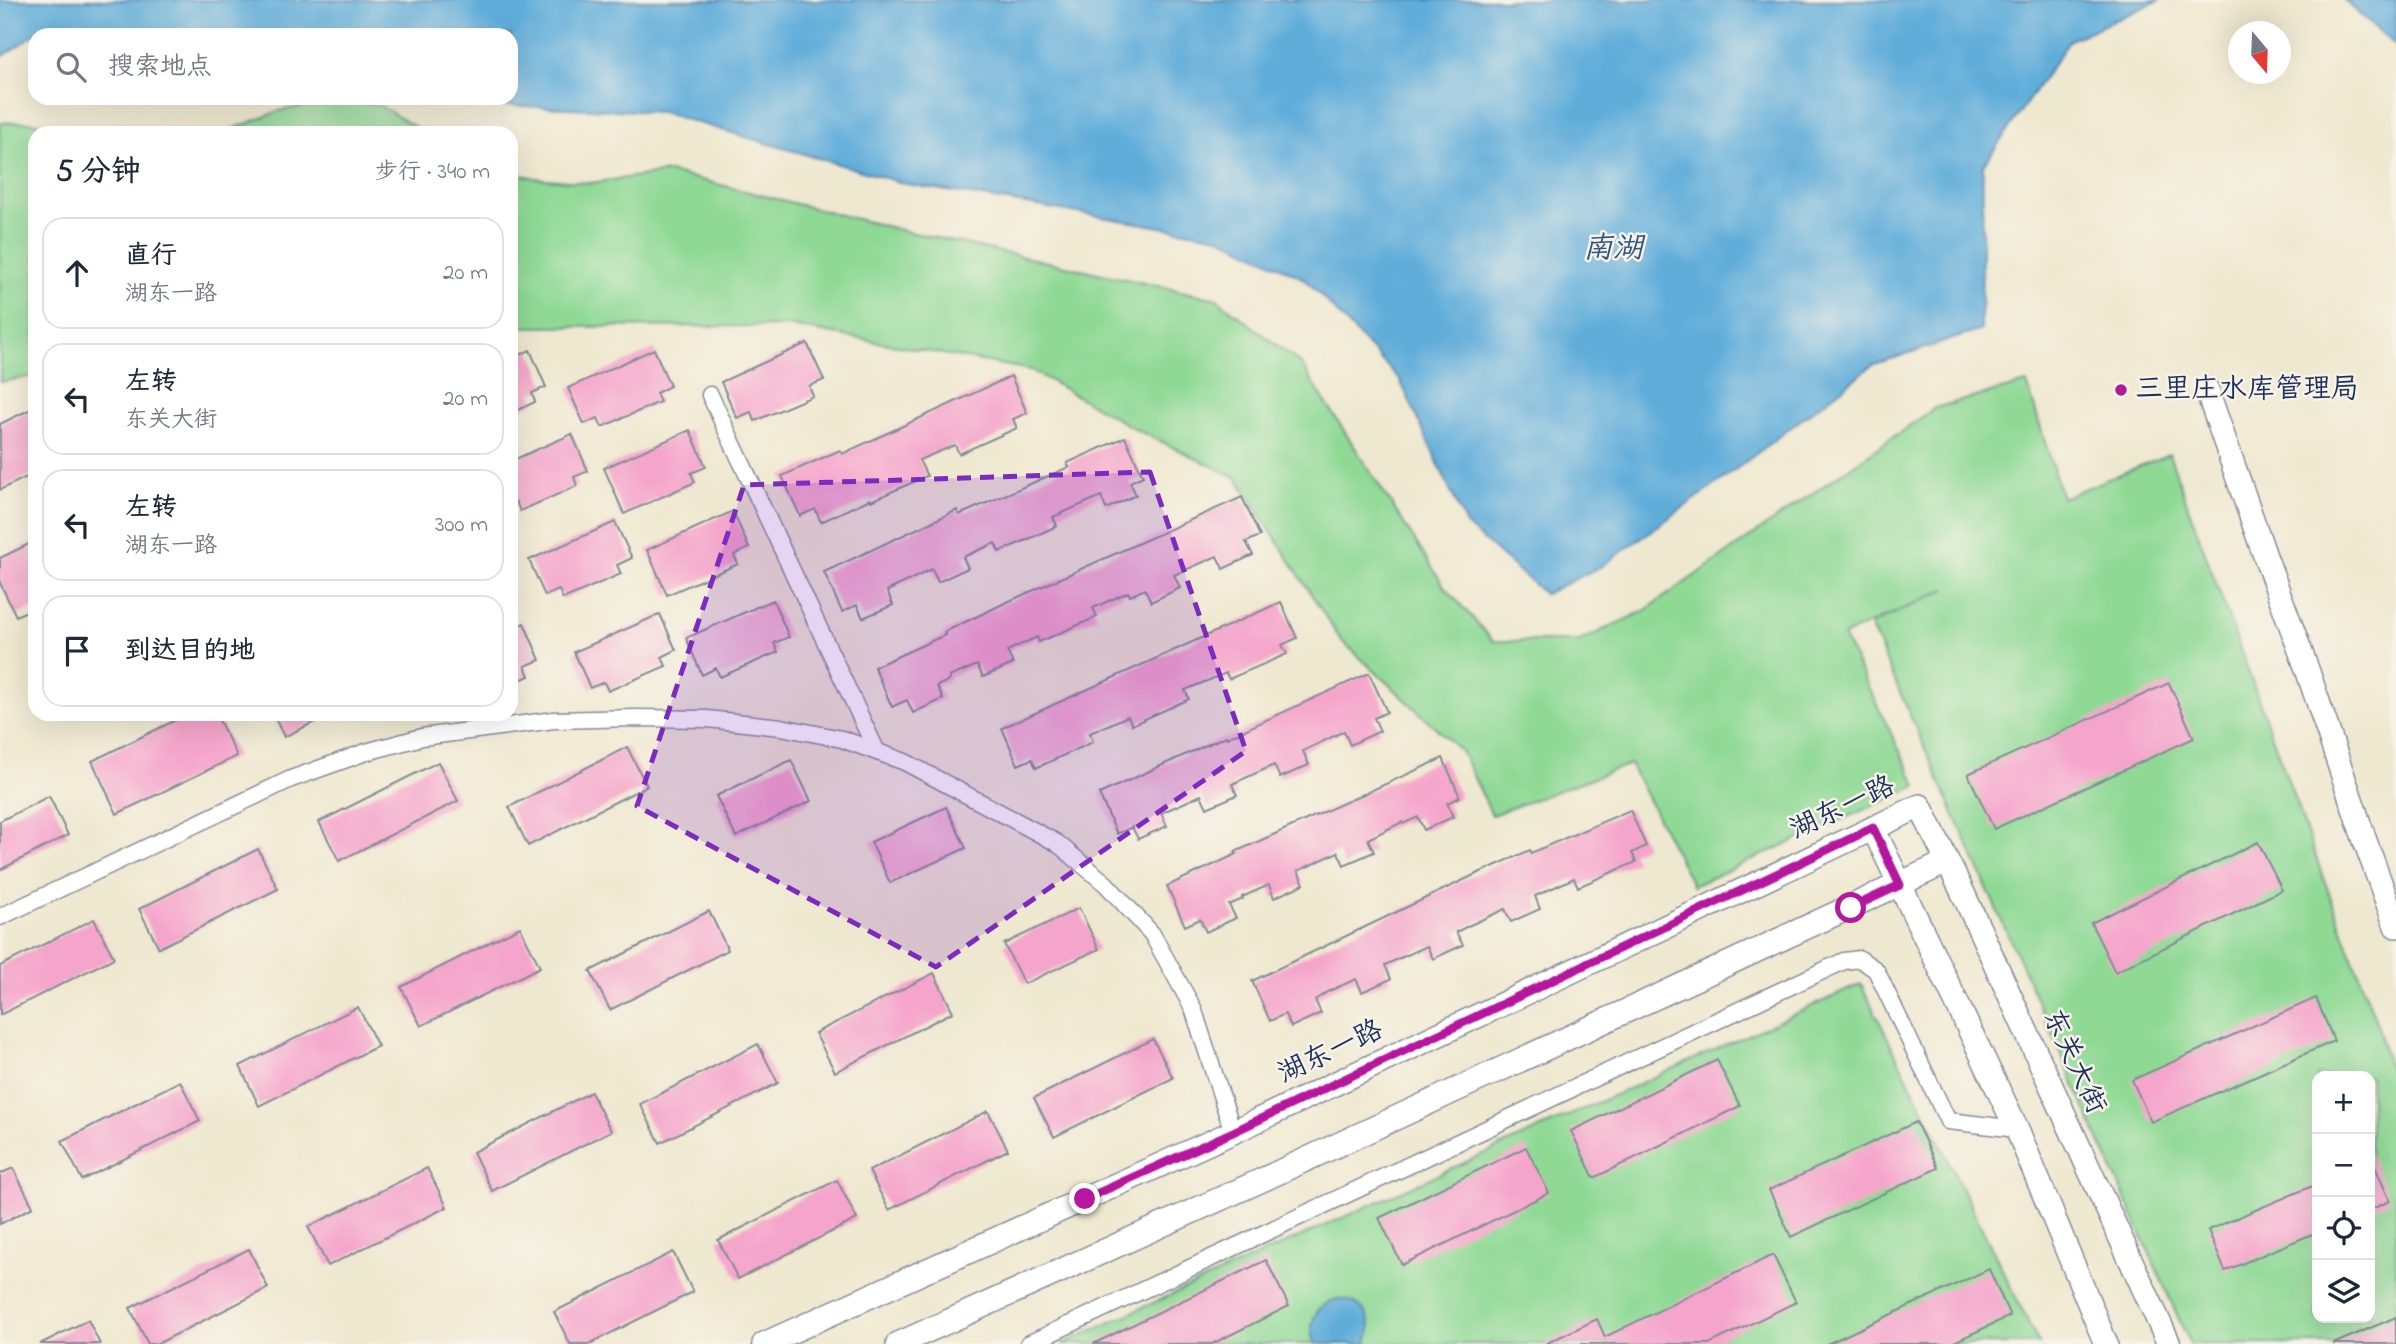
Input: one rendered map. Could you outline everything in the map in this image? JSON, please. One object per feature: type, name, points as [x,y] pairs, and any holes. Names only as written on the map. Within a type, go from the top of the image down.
[{"type":"main road","points":[[2207,390],[2308,669],[2396,926]]},
{"type":"main road","name":"湖东一路","points":[[764,1344],[1233,1132],[1920,806]]},
{"type":"main road","name":"东关大街","points":[[1920,806],[2169,1344]]},
{"type":"main road","points":[[1873,828],[2017,1129],[2106,1344]]},
{"type":"main road","points":[[898,1344],[1262,1180],[1947,862]]},
{"type":"street","points":[[710,396],[877,752]]},
{"type":"street","points":[[0,917],[291,779],[366,752],[422,737],[554,720],[707,719],[781,727],[842,739],[905,762],[1057,843],[1106,884],[1152,934],[1193,1008],[1233,1132]]},
{"type":"street","points":[[1028,1344],[1844,961],[1860,959],[1877,970],[1948,1121],[2017,1129]]},
{"type":"highlighted area","points":[[1150,472],[1246,751],[936,967],[637,806],[744,485]]},
{"type":"green space","points":[[310,105],[379,105],[414,126],[241,126],[279,111]]},
{"type":"green space","points":[[30,122],[51,126],[28,126],[28,377],[0,382],[0,123]]},
{"type":"green space","points":[[669,172],[909,232],[1217,299],[1301,364],[1444,586],[1493,641],[1580,641],[1644,611],[1935,408],[2027,383],[2062,498],[2169,454],[2380,1033],[2396,1100],[2396,1344],[2190,1344],[1870,625],[1946,589],[1843,636],[1917,786],[1693,886],[1630,764],[1492,815],[1461,751],[1340,639],[1237,478],[1137,430],[1031,370],[790,326],[518,327],[518,174],[590,183]]},
{"type":"green space","points":[[1861,984],[2039,1344],[1062,1344]]},
{"type":"water","name":"南湖","points":[[0,0],[2160,0],[2070,40],[1983,166],[1981,330],[1873,365],[1719,482],[1602,566],[1545,594],[1466,525],[1400,380],[1305,279],[1220,237],[906,184],[661,112],[497,105],[518,105],[518,28],[28,28],[28,39],[0,58]]},
{"type":"water","points":[[2344,0],[2396,0],[2396,46]]},
{"type":"water","points":[[1337,1299],[1354,1303],[1365,1312],[1370,1327],[1366,1344],[1316,1344],[1312,1329],[1314,1316],[1323,1306]]},
{"type":"building","points":[[807,343],[824,380],[809,386],[813,396],[755,421],[751,412],[737,418],[721,382]]},
{"type":"building","points":[[654,349],[670,386],[656,393],[660,402],[602,427],[598,418],[584,424],[568,388]]},
{"type":"building","points":[[530,350],[546,387],[532,393],[535,402],[518,410],[518,356]]},
{"type":"building","points":[[1011,376],[1027,413],[1013,419],[1017,428],[959,454],[955,445],[919,460],[927,476],[821,522],[815,509],[800,516],[782,476],[840,450],[842,454]]},
{"type":"building","points":[[28,410],[28,476],[0,490],[0,424]]},
{"type":"building","points":[[690,430],[706,467],[691,473],[695,482],[624,514],[604,468]]},
{"type":"building","points":[[572,434],[588,471],[574,477],[577,486],[520,511],[518,458]]},
{"type":"building","points":[[1125,437],[1143,476],[1130,482],[1136,495],[1106,509],[1101,496],[1053,517],[1057,526],[999,552],[995,543],[963,557],[968,568],[938,582],[932,569],[887,591],[893,605],[863,618],[857,605],[842,612],[824,572],[957,510],[959,515],[1069,467],[1067,463]]},
{"type":"building","points":[[1242,497],[1260,536],[1246,542],[1253,555],[1223,569],[1217,556],[1174,575],[1180,588],[1151,602],[1145,589],[1130,596],[1128,592],[1093,608],[1097,617],[1039,642],[1037,637],[1007,651],[1013,664],[983,677],[977,665],[949,677],[950,680],[937,686],[943,699],[913,713],[907,700],[892,707],[874,667],[945,635],[944,632],[1005,603]]},
{"type":"building","points":[[733,511],[749,548],[734,555],[738,564],[667,595],[647,550]]},
{"type":"building","points":[[615,522],[632,558],[617,565],[621,574],[563,599],[559,590],[545,596],[529,560]]},
{"type":"building","points":[[28,544],[28,610],[16,616],[0,583],[0,558]]},
{"type":"building","points":[[773,600],[789,637],[774,643],[778,652],[720,677],[716,668],[702,675],[686,638]]},
{"type":"building","points":[[1281,602],[1297,638],[1282,645],[1287,654],[1229,679],[1226,673],[1185,690],[1189,699],[1132,725],[1128,716],[1090,733],[1093,742],[1036,768],[1032,759],[1018,765],[1002,728]]},
{"type":"building","points":[[660,614],[676,650],[662,657],[666,666],[608,691],[604,682],[590,688],[574,652]]},
{"type":"building","points":[[524,623],[540,660],[525,666],[529,676],[518,681],[518,626]]},
{"type":"building","points":[[1369,673],[1387,712],[1374,718],[1380,731],[1350,745],[1344,731],[1303,751],[1309,765],[1280,778],[1274,765],[1232,784],[1237,795],[1207,808],[1201,795],[1161,813],[1167,826],[1138,839],[1132,827],[1117,834],[1099,794]]},
{"type":"building","points":[[2169,683],[2194,738],[1994,829],[1968,774]]},
{"type":"building","points":[[174,721],[220,721],[237,756],[117,814],[92,761]]},
{"type":"building","points":[[276,721],[317,721],[284,737]]},
{"type":"building","points":[[627,747],[647,786],[528,846],[509,807]]},
{"type":"building","points":[[1443,758],[1460,797],[1447,803],[1453,817],[1424,830],[1418,817],[1403,824],[1402,822],[1368,839],[1374,852],[1344,865],[1338,852],[1298,871],[1304,884],[1274,898],[1269,885],[1242,897],[1243,899],[1229,905],[1236,918],[1206,932],[1200,919],[1185,926],[1167,886],[1237,854],[1235,852]]},
{"type":"building","points":[[791,760],[811,801],[736,837],[716,796]]},
{"type":"building","points":[[438,762],[458,801],[339,861],[319,822]]},
{"type":"building","points":[[49,796],[68,835],[0,870],[0,821]]},
{"type":"building","points":[[946,807],[966,848],[890,883],[871,842]]},
{"type":"building","points":[[1630,810],[1646,846],[1632,853],[1636,862],[1578,887],[1574,878],[1535,896],[1540,909],[1511,922],[1505,909],[1470,925],[1456,932],[1463,945],[1433,959],[1427,946],[1385,965],[1391,979],[1362,992],[1356,979],[1327,992],[1315,1000],[1321,1013],[1291,1027],[1285,1014],[1270,1021],[1252,981],[1472,876]]},
{"type":"building","points":[[2258,842],[2282,890],[2115,972],[2091,923]]},
{"type":"building","points":[[258,849],[278,889],[159,948],[139,909]]},
{"type":"building","points":[[1079,908],[1099,949],[1024,984],[1004,944]]},
{"type":"building","points":[[709,911],[728,950],[610,1010],[590,971]]},
{"type":"building","points":[[94,919],[114,958],[0,1015],[0,966]]},
{"type":"building","points":[[520,927],[540,967],[421,1026],[401,987]]},
{"type":"building","points":[[934,973],[953,1012],[835,1072],[815,1033]]},
{"type":"building","points":[[2316,998],[2334,1041],[2151,1122],[2132,1080]]},
{"type":"building","points":[[358,1007],[378,1046],[259,1106],[240,1066]]},
{"type":"building","points":[[1153,1039],[1173,1078],[1054,1137],[1034,1098]]},
{"type":"building","points":[[758,1044],[778,1083],[660,1143],[640,1104]]},
{"type":"building","points":[[1717,1060],[1740,1106],[1594,1178],[1571,1131]]},
{"type":"building","points":[[180,1081],[200,1121],[82,1180],[62,1141]]},
{"type":"building","points":[[591,1092],[611,1131],[492,1191],[473,1152]]},
{"type":"building","points":[[988,1111],[1008,1150],[889,1210],[869,1171]]},
{"type":"building","points":[[1916,1122],[1938,1168],[1791,1237],[1769,1190]]},
{"type":"building","points":[[1526,1147],[1549,1193],[1402,1265],[1379,1218]]},
{"type":"building","points":[[2375,1166],[2390,1201],[2375,1208]]},
{"type":"building","points":[[13,1168],[33,1207],[0,1224],[0,1174]]},
{"type":"building","points":[[427,1168],[447,1207],[328,1266],[308,1227]]},
{"type":"building","points":[[837,1180],[857,1219],[738,1279],[718,1240]]},
{"type":"building","points":[[2312,1186],[2312,1234],[2225,1271],[2208,1230]]},
{"type":"building","points":[[249,1249],[268,1288],[157,1344],[148,1344],[130,1308]]},
{"type":"building","points":[[673,1252],[693,1292],[589,1344],[570,1344],[554,1312]]},
{"type":"building","points":[[1773,1255],[1796,1302],[1709,1344],[1545,1344],[1597,1319],[1605,1337]]},
{"type":"building","points":[[1266,1260],[1289,1306],[1212,1344],[1093,1344]]},
{"type":"building","points":[[1989,1269],[2010,1316],[1950,1344],[1827,1344]]},
{"type":"building","points":[[2396,1317],[2396,1344],[2333,1344]]},
{"type":"building","points":[[88,1320],[100,1344],[40,1344]]},
{"type":"place","name":"三里庄水库管理局","points":[[2121,390]]},
{"type":"route","points":[[1085,1199],[1233,1132],[1873,828],[1900,885],[1851,908]]}]
